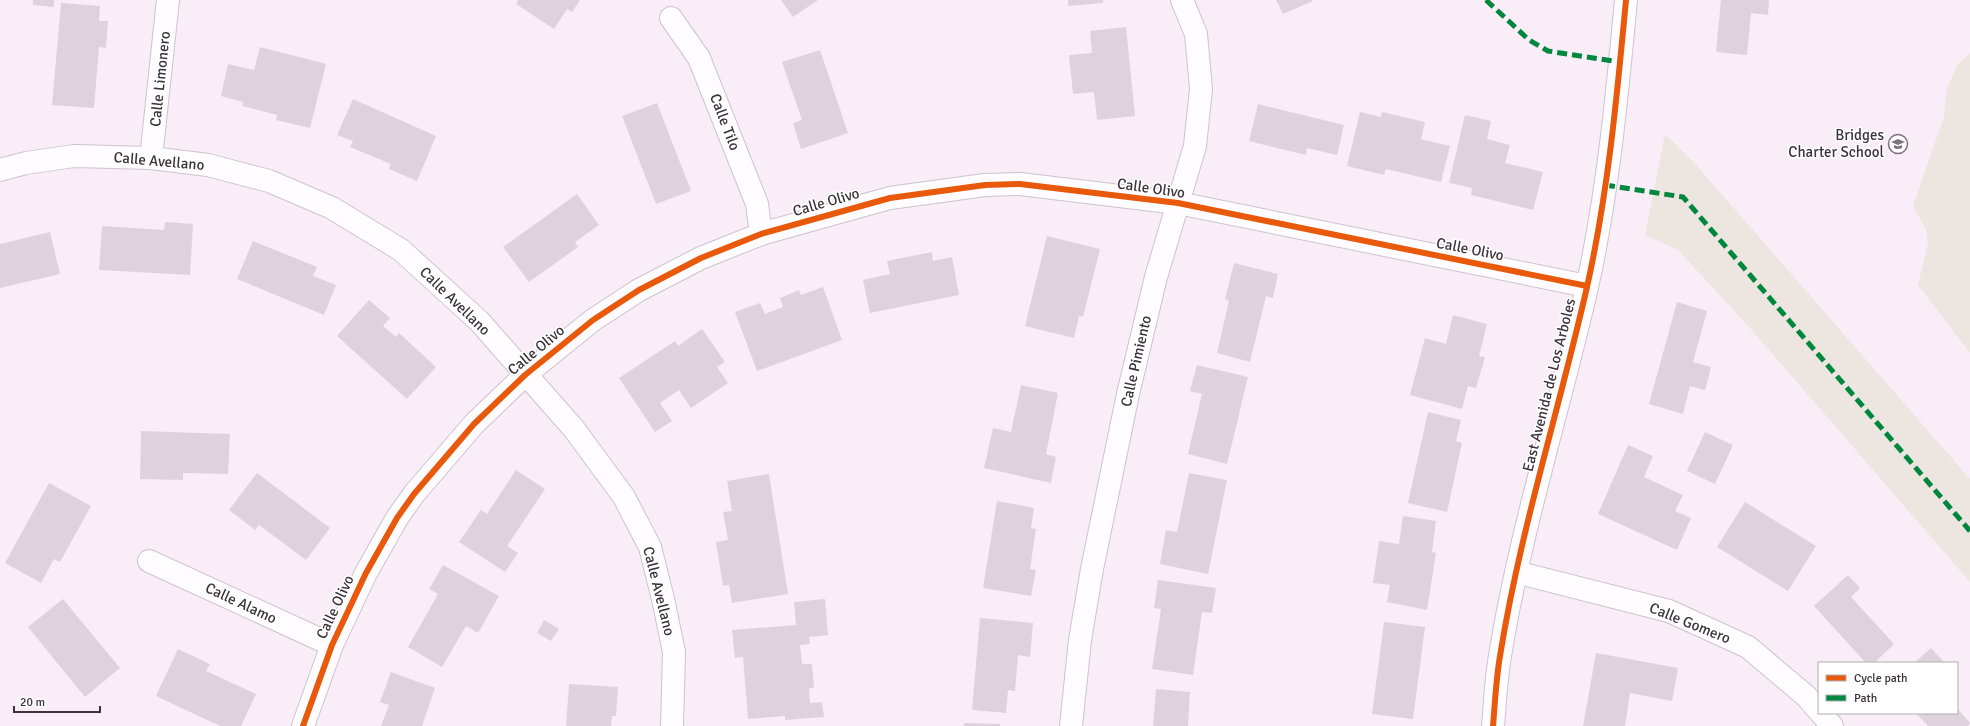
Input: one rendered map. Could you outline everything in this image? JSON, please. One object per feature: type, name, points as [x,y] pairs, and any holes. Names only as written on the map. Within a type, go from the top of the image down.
[{"type":"street","name":"Calle Limonero","points":[[151,158],[168,0]]},
{"type":"street","name":"Calle Pimiento","points":[[1071,726],[1080,640],[1092,569],[1128,394],[1156,277],[1195,146],[1201,89],[1196,34],[1182,0]]},
{"type":"street","name":"East Avenida de Los Arboles","points":[[1493,726],[1500,657],[1516,572],[1587,286],[1605,185],[1626,0]]},
{"type":"street","name":"Calle Tilo","points":[[671,18],[699,58],[757,204],[761,234]]},
{"type":"street","name":"Calle Avellano","points":[[0,170],[26,163],[74,156],[151,158],[208,165],[269,181],[332,208],[401,250],[479,321],[574,429],[624,497],[650,547],[674,652],[672,726]]},
{"type":"street","name":"Calle Olivo","points":[[303,726],[332,645],[366,573],[398,518],[414,494],[474,424],[525,375],[593,320],[639,290],[701,258],[761,234],[890,198],[985,184],[1020,184],[1178,203],[1587,286]]},
{"type":"street","name":"Calle Alamo","points":[[149,561],[332,645]]},
{"type":"street","name":"Calle Gomero","points":[[1516,572],[1669,611],[1748,647],[1806,696],[1818,710]]},
{"type":"street","name":"Calle Gomero","points":[[1822,714],[1832,726]]},
{"type":"shaded area","points":[[1970,53],[1970,353],[1918,285],[1928,244],[1926,229],[1913,206],[1944,117],[1947,89],[1957,65]]},
{"type":"shaded area","points":[[1665,134],[1697,166],[1970,479],[1970,582],[1750,328],[1678,250],[1645,235]]},
{"type":"building","points":[[33,0],[54,0],[54,7],[33,5]]},
{"type":"building","points":[[518,0],[580,0],[572,12],[567,9],[554,29],[516,4]]},
{"type":"building","points":[[781,0],[818,0],[793,17]]},
{"type":"building","points":[[1068,0],[1103,0],[1103,3],[1068,6]]},
{"type":"building","points":[[1276,0],[1312,0],[1313,1],[1283,14]]},
{"type":"building","points":[[1721,0],[1769,0],[1768,15],[1751,13],[1747,55],[1716,52]]},
{"type":"building","points":[[61,3],[100,6],[99,21],[108,21],[106,48],[99,47],[94,108],[52,105]]},
{"type":"building","points":[[1126,27],[1135,116],[1097,120],[1094,92],[1073,94],[1069,55],[1092,53],[1090,31]]},
{"type":"building","points":[[260,47],[326,64],[310,128],[276,120],[277,115],[242,106],[243,102],[221,96],[228,64],[254,70]]},
{"type":"building","points":[[820,50],[848,133],[801,149],[793,123],[802,120],[782,62]]},
{"type":"building","points":[[353,99],[436,136],[417,181],[389,169],[391,164],[350,147],[353,141],[337,135]]},
{"type":"building","points":[[657,103],[691,191],[656,204],[622,116]]},
{"type":"building","points":[[1258,104],[1344,125],[1337,155],[1307,148],[1306,155],[1249,141]]},
{"type":"building","points":[[1360,112],[1381,117],[1382,112],[1425,122],[1421,139],[1450,146],[1441,182],[1386,169],[1384,175],[1347,166]]},
{"type":"building","points":[[1465,115],[1491,121],[1487,139],[1510,145],[1505,163],[1543,172],[1533,210],[1471,195],[1472,188],[1449,183]]},
{"type":"building","points":[[577,194],[599,225],[575,242],[578,247],[529,282],[503,247]]},
{"type":"building","points":[[165,222],[193,224],[190,275],[99,270],[102,226],[164,230]]},
{"type":"building","points":[[50,232],[60,274],[0,288],[0,244]]},
{"type":"building","points":[[1047,236],[1100,249],[1083,317],[1079,316],[1074,338],[1025,326]]},
{"type":"building","points":[[253,241],[317,267],[313,276],[336,285],[324,315],[237,279]]},
{"type":"building","points":[[932,252],[933,261],[952,257],[959,295],[870,313],[863,280],[890,274],[887,261]]},
{"type":"building","points":[[1234,263],[1278,274],[1273,298],[1266,296],[1250,362],[1217,353],[1229,301],[1225,299]]},
{"type":"building","points":[[823,287],[842,340],[757,371],[735,312],[760,303],[765,314],[783,307],[780,298],[799,290],[801,295]]},
{"type":"building","points":[[369,300],[390,318],[383,326],[396,337],[399,333],[436,367],[407,399],[337,336]]},
{"type":"building","points":[[1677,302],[1707,311],[1693,362],[1711,367],[1705,390],[1690,386],[1683,414],[1649,404]]},
{"type":"building","points":[[1453,315],[1487,324],[1479,356],[1485,357],[1476,388],[1468,386],[1462,409],[1410,395],[1425,338],[1446,344]]},
{"type":"building","points":[[702,329],[725,362],[717,367],[728,383],[691,408],[679,390],[660,403],[672,421],[655,432],[619,378],[675,341],[678,346]]},
{"type":"building","points":[[1197,365],[1248,377],[1227,464],[1188,454],[1202,394],[1190,391]]},
{"type":"building","points":[[1021,385],[1058,393],[1046,454],[1056,457],[1051,483],[984,468],[993,428],[1011,432]]},
{"type":"building","points":[[1428,412],[1461,420],[1456,441],[1462,443],[1447,512],[1408,503]]},
{"type":"building","points":[[141,431],[230,434],[228,474],[183,473],[183,480],[140,479]]},
{"type":"building","points":[[1705,432],[1733,445],[1715,484],[1687,471]]},
{"type":"building","points":[[1628,445],[1653,456],[1644,477],[1683,495],[1675,511],[1691,518],[1677,550],[1598,514]]},
{"type":"building","points":[[516,470],[545,489],[507,546],[518,553],[505,572],[459,542],[481,510],[487,514]]},
{"type":"building","points":[[257,473],[330,528],[306,560],[259,525],[255,530],[229,510]]},
{"type":"building","points":[[1189,473],[1227,480],[1208,574],[1160,564],[1166,530],[1177,532]]},
{"type":"building","points":[[769,474],[788,594],[732,603],[729,585],[723,586],[716,542],[728,540],[723,512],[732,511],[727,481]]},
{"type":"building","points":[[49,483],[91,506],[60,562],[54,559],[41,583],[5,563]]},
{"type":"building","points":[[997,501],[1034,508],[1031,528],[1036,529],[1030,569],[1036,570],[1031,596],[983,588]]},
{"type":"building","points":[[1745,502],[1816,546],[1788,591],[1717,547]]},
{"type":"building","points":[[1403,516],[1436,521],[1432,552],[1436,553],[1427,610],[1387,602],[1390,585],[1373,583],[1379,541],[1399,544]]},
{"type":"building","points":[[443,565],[499,596],[478,633],[466,626],[442,667],[408,647],[438,594],[429,589]]},
{"type":"building","points":[[1848,575],[1860,588],[1851,597],[1894,644],[1875,662],[1865,662],[1814,606]]},
{"type":"building","points":[[1158,580],[1216,588],[1212,613],[1202,612],[1193,675],[1152,669],[1161,609],[1154,608]]},
{"type":"building","points":[[63,599],[120,668],[85,697],[28,627]]},
{"type":"building","points":[[825,599],[828,635],[809,637],[810,644],[800,645],[802,664],[812,664],[814,688],[809,688],[810,703],[822,702],[824,717],[785,720],[785,716],[748,719],[743,657],[735,658],[732,630],[796,625],[794,602]]},
{"type":"building","points":[[980,618],[1033,623],[1030,657],[1018,655],[1015,691],[1008,690],[1006,713],[972,710]]},
{"type":"building","points":[[544,620],[559,629],[551,641],[537,633]]},
{"type":"building","points":[[1384,622],[1425,627],[1413,719],[1372,714]]},
{"type":"building","points":[[1931,648],[1944,662],[1915,662]]},
{"type":"building","points":[[178,649],[210,664],[206,671],[256,694],[241,726],[220,726],[156,696]]},
{"type":"building","points":[[1596,653],[1678,668],[1672,701],[1630,693],[1625,726],[1583,726]]},
{"type":"building","points":[[391,672],[435,688],[422,726],[381,726],[389,705],[380,702]]},
{"type":"building","points":[[569,684],[618,687],[616,716],[612,716],[611,726],[566,726]]},
{"type":"building","points":[[1156,689],[1190,692],[1188,726],[1153,726]]},
{"type":"building","points":[[1958,709],[1970,723],[1968,726],[1928,726],[1917,714],[1958,714]]},
{"type":"building","points":[[964,723],[1000,724],[1000,726],[964,726]]},
{"type":"marked path","points":[[1486,0],[1529,40],[1548,51],[1620,62]]},
{"type":"marked path","points":[[1605,185],[1683,197],[1970,531]]},
{"type":"cycle path","points":[[1493,726],[1499,665],[1508,609],[1540,471],[1587,287],[1601,216],[1611,144],[1626,0]]},
{"type":"cycle path","points":[[303,726],[332,645],[366,573],[397,518],[414,494],[474,424],[525,375],[593,320],[639,290],[701,258],[761,234],[890,198],[985,185],[1020,184],[1178,203],[1587,286]]},
{"type":"place","name":"Bridges Charter School","points":[[1898,144]]}]
